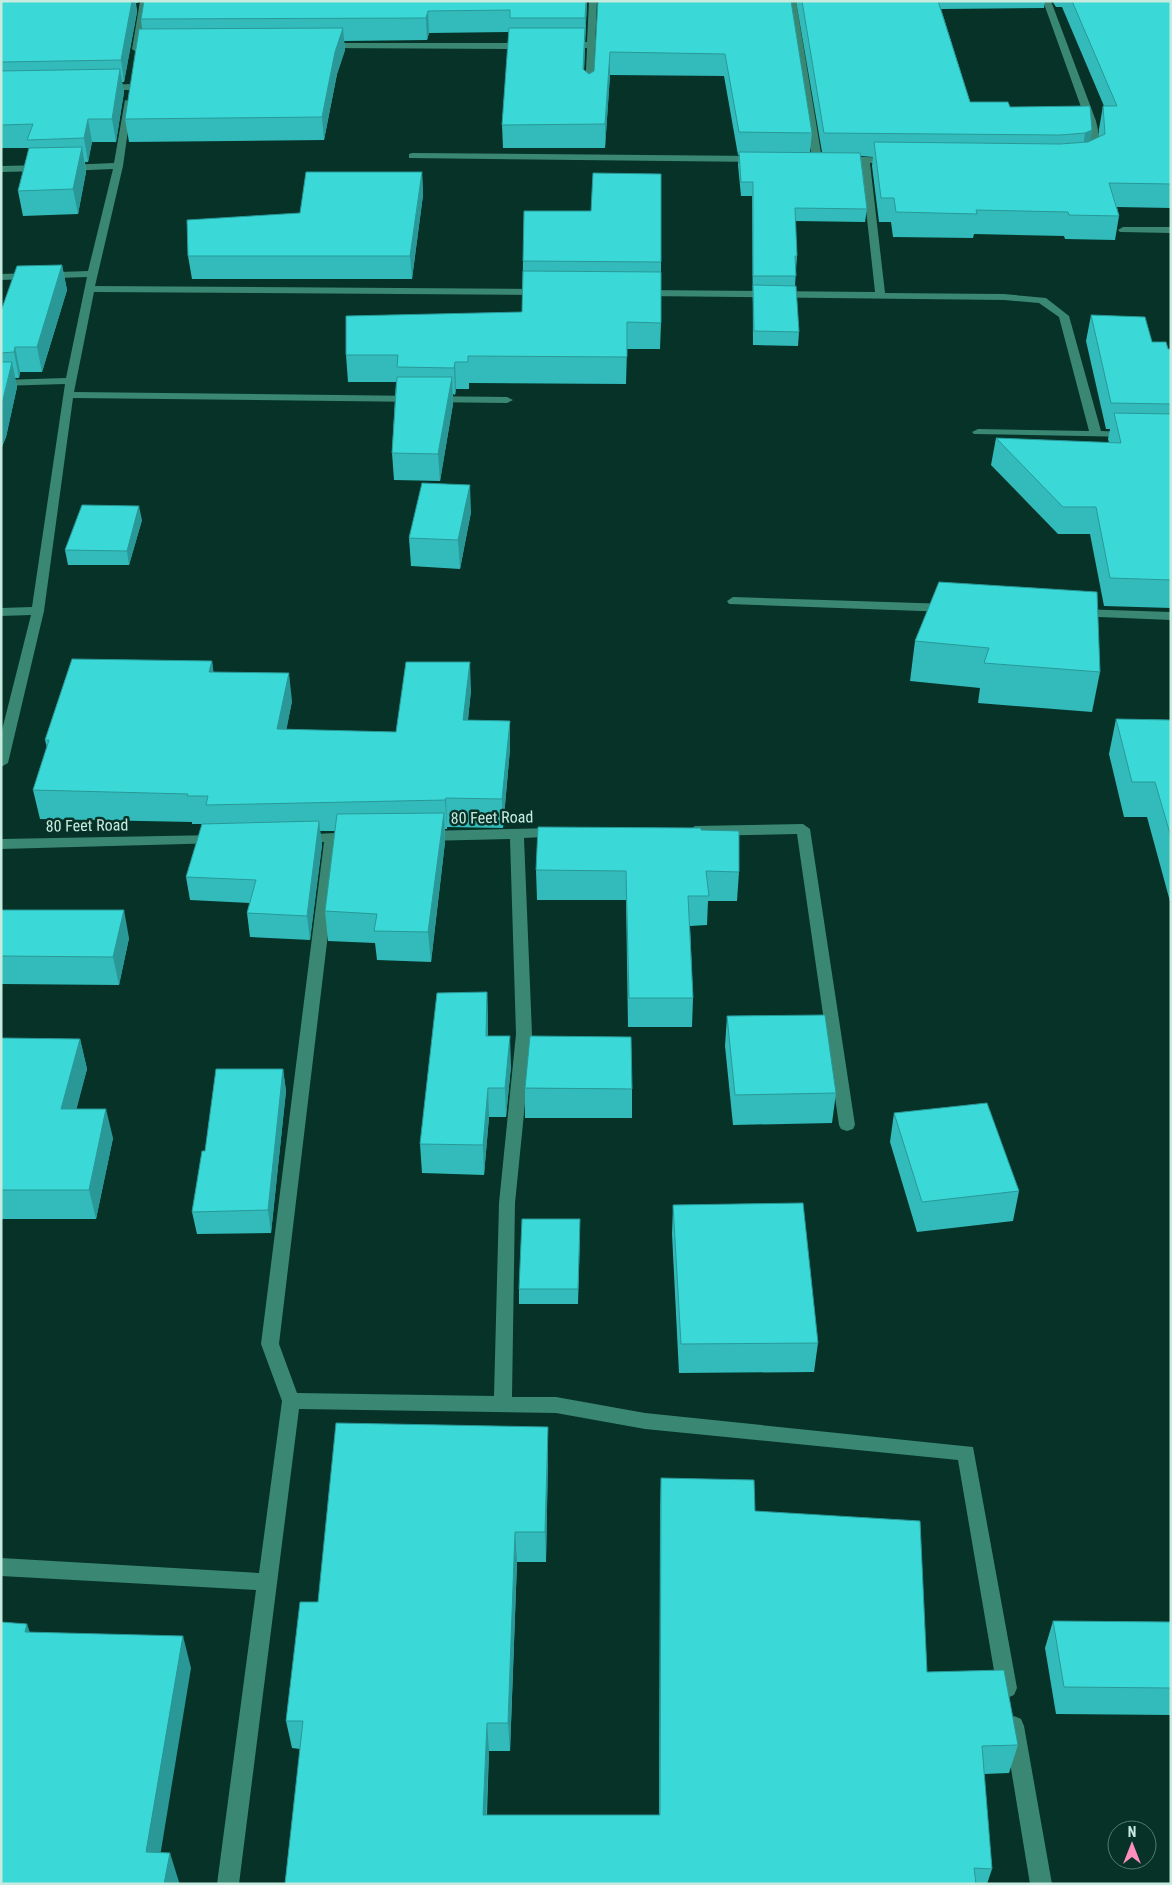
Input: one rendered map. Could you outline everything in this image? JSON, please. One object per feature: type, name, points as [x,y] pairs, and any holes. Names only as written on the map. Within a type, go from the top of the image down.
[{"type":"street","points":[[589,92],[593,1]]},
{"type":"street","points":[[792,1],[822,160],[903,161]]},
{"type":"street","points":[[1047,1],[1091,121],[1098,149],[1096,156],[1084,161]]},
{"type":"street","points":[[134,63],[142,46],[140,5]]},
{"type":"street","points":[[552,45],[591,44]]},
{"type":"street","points":[[315,46],[533,46]]},
{"type":"street","points":[[1,763],[8,710],[38,610],[68,396],[89,289],[118,166],[131,83],[91,88]]},
{"type":"street","points":[[412,156],[769,159]]},
{"type":"street","points":[[865,160],[880,295]]},
{"type":"street","points":[[1,169],[118,166]]},
{"type":"street","points":[[1123,230],[1171,230]]},
{"type":"street","points":[[1,277],[93,274]]},
{"type":"street","points":[[89,289],[554,292]]},
{"type":"street","points":[[633,293],[1004,297],[1042,300],[1053,306],[1064,316],[1096,434]]},
{"type":"street","points":[[1,383],[71,381]]},
{"type":"street","points":[[68,396],[507,400]]},
{"type":"street","points":[[978,432],[1143,435]]},
{"type":"street","points":[[733,600],[962,609]]},
{"type":"street","points":[[1,612],[38,610]]},
{"type":"street","points":[[1061,612],[1171,616]]},
{"type":"street","points":[[685,831],[804,828],[848,1125]]},
{"type":"street","name":"80 Feet Road","points":[[410,836],[576,833]]},
{"type":"street","points":[[503,1403],[506,1202],[524,1034],[516,834]]},
{"type":"street","points":[[228,1884],[292,1401],[270,1344],[332,837]]},
{"type":"street","points":[[283,838],[371,837]]},
{"type":"street","name":"80 Feet Road","points":[[1,844],[235,839]]},
{"type":"street","points":[[292,1401],[556,1405],[645,1422],[966,1453],[1041,1884]]},
{"type":"street","points":[[1,1567],[268,1582]]},
{"type":"building","points":[[1,1],[132,1],[121,60],[1,62]]},
{"type":"building","points":[[144,1],[586,1],[585,18],[510,18],[510,10],[428,11],[426,18],[141,19]]},
{"type":"building","points":[[598,1],[791,1],[812,133],[739,132],[725,54],[610,52],[605,124],[502,125],[509,28],[585,28],[583,69],[589,74],[594,71]]},
{"type":"building","points":[[802,1],[938,1],[970,102],[1008,102],[1010,107],[1090,106],[1092,130],[1085,133],[1060,135],[824,133]]},
{"type":"building","points":[[1072,1],[1171,1],[1171,184],[1109,183],[1119,216],[1069,215],[1068,212],[976,210],[977,214],[896,212],[894,198],[881,198],[874,142],[1060,144],[1088,142],[1105,134],[1103,106],[1117,106]]},
{"type":"building","points":[[343,28],[335,52],[322,117],[125,119],[139,29]]},
{"type":"building","points":[[120,69],[112,119],[88,119],[84,138],[27,140],[33,124],[1,125],[1,71]]},
{"type":"building","points":[[82,147],[73,189],[18,191],[29,148]]},
{"type":"building","points":[[739,152],[860,153],[867,209],[795,208],[796,276],[753,276],[753,182],[741,182]]},
{"type":"building","points":[[306,172],[422,172],[410,256],[188,256],[187,220],[300,213]]},
{"type":"building","points":[[593,173],[661,174],[661,262],[523,261],[524,211],[591,211]]},
{"type":"building","points":[[62,265],[37,347],[15,347],[14,352],[1,353],[1,311],[17,266]]},
{"type":"building","points":[[523,271],[661,272],[661,323],[627,322],[627,357],[468,356],[468,362],[455,362],[454,368],[397,367],[398,355],[346,355],[346,316],[522,312]]},
{"type":"building","points":[[753,285],[796,286],[799,332],[754,331]]},
{"type":"building","points":[[1091,315],[1145,317],[1152,342],[1166,342],[1168,349],[1171,349],[1171,404],[1111,403]]},
{"type":"building","points":[[1,362],[12,362],[1,408]]},
{"type":"building","points":[[397,377],[452,377],[438,454],[392,453]]},
{"type":"building","points":[[1114,413],[1171,414],[1171,580],[1110,578],[1096,507],[1063,507],[996,438],[1121,443]]},
{"type":"building","points":[[422,483],[470,485],[458,540],[409,538]]},
{"type":"building","points":[[82,505],[139,506],[127,551],[65,550]]},
{"type":"building","points":[[939,582],[1097,592],[1100,672],[984,663],[989,648],[915,641]]},
{"type":"building","points":[[72,659],[212,661],[209,672],[289,673],[277,729],[396,732],[406,662],[470,662],[463,720],[510,721],[502,799],[446,798],[445,800],[206,805],[208,796],[187,796],[188,794],[33,790],[49,740],[45,740]]},
{"type":"building","points":[[1116,719],[1171,720],[1171,837],[1155,782],[1132,782]]},
{"type":"building","points":[[444,813],[428,932],[374,931],[377,914],[325,911],[337,814]]},
{"type":"building","points":[[319,821],[307,916],[247,913],[256,880],[186,877],[202,824]]},
{"type":"building","points":[[538,827],[701,828],[701,830],[739,831],[739,872],[706,871],[709,896],[688,896],[693,998],[629,998],[626,871],[536,870]]},
{"type":"building","points":[[1,910],[124,910],[113,957],[1,956]]},
{"type":"building","points":[[487,992],[486,1036],[510,1036],[505,1088],[488,1088],[483,1145],[420,1144],[437,993]]},
{"type":"building","points":[[825,1015],[836,1093],[735,1095],[727,1016]]},
{"type":"building","points":[[530,1036],[631,1037],[632,1089],[525,1088]]},
{"type":"building","points":[[1,1038],[80,1039],[61,1109],[106,1109],[89,1190],[1,1190]]},
{"type":"building","points":[[216,1069],[283,1069],[268,1210],[192,1212],[202,1151],[205,1151]]},
{"type":"building","points":[[987,1103],[1019,1191],[922,1202],[894,1113]]},
{"type":"building","points":[[803,1203],[818,1343],[681,1344],[673,1205]]},
{"type":"building","points":[[522,1219],[580,1219],[578,1289],[519,1289]]},
{"type":"building","points":[[336,1423],[548,1427],[545,1532],[515,1532],[508,1723],[487,1723],[483,1815],[660,1815],[661,1478],[754,1480],[755,1511],[920,1521],[927,1672],[1004,1670],[1018,1745],[982,1746],[992,1869],[974,1868],[976,1884],[285,1884],[303,1721],[286,1721],[300,1602],[318,1602]]},
{"type":"building","points":[[1053,1621],[1171,1622],[1171,1688],[1064,1687]]},
{"type":"building","points":[[1,1622],[27,1624],[25,1632],[183,1636],[146,1852],[170,1853],[164,1884],[1,1884]]}]
